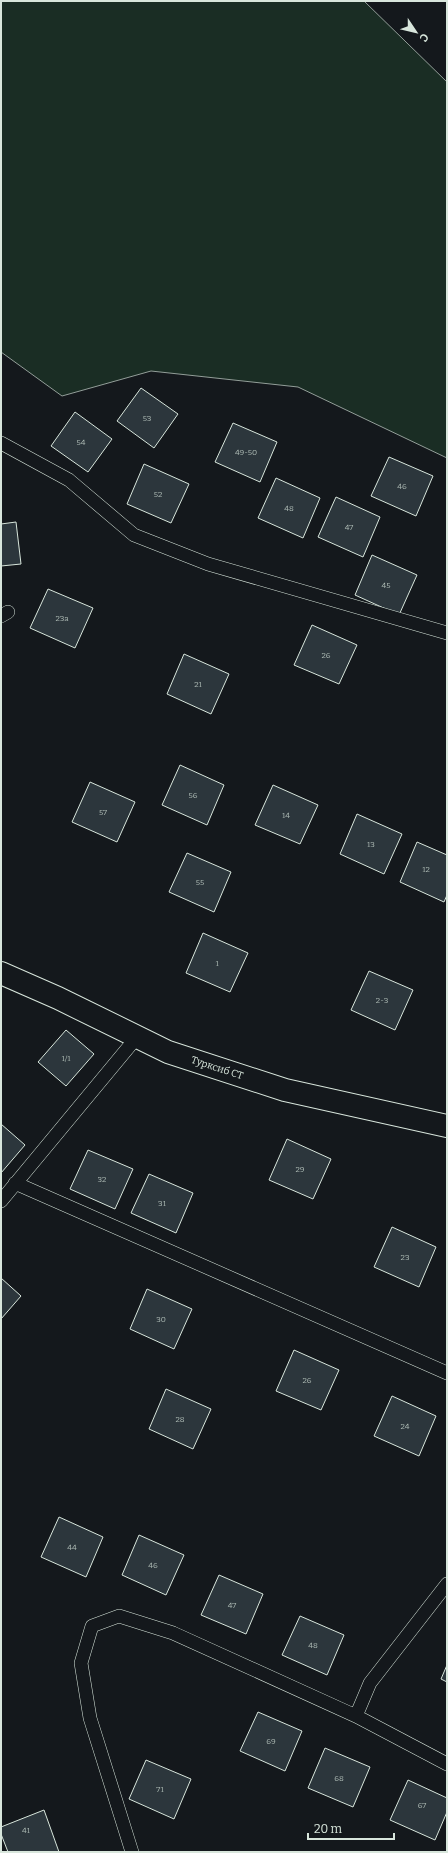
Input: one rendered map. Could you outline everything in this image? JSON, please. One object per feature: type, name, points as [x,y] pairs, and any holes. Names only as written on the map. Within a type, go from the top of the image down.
[{"type":"street","name":"Турксиб СТ","points":[[1,973],[58,998],[168,1052],[285,1090],[447,1126]]},
{"type":"lane","points":[[1,443],[69,480],[134,535],[208,564],[447,633]]},
{"type":"lane","points":[[1,1201],[137,1037]]},
{"type":"lane","points":[[15,1183],[447,1373]]},
{"type":"lane","points":[[356,1716],[370,1683],[447,1584]]},
{"type":"lane","points":[[132,1852],[90,1718],[81,1663],[92,1626],[119,1616],[173,1633],[356,1716],[447,1764]]},
{"type":"green space","points":[[1,1],[364,1],[447,82],[447,458],[298,387],[151,371],[62,396],[1,352]]},
{"type":"building","points":[[141,388],[178,414],[154,448],[117,421]]},
{"type":"building","points":[[75,412],[112,439],[88,472],[51,446]]},
{"type":"building","points":[[233,423],[277,442],[260,482],[215,462]]},
{"type":"building","points":[[389,457],[433,476],[416,516],[371,496]]},
{"type":"building","points":[[144,464],[189,484],[171,523],[127,504]]},
{"type":"building","points":[[276,478],[320,498],[303,538],[258,518]]},
{"type":"building","points":[[336,497],[380,517],[363,557],[318,537]]},
{"type":"building","points":[[16,522],[21,564],[1,566],[1,524]]},
{"type":"building","points":[[372,555],[417,575],[399,615],[355,595]]},
{"type":"building","points":[[48,589],[93,608],[75,648],[30,628]]},
{"type":"building","points":[[312,625],[357,645],[339,684],[294,665]]},
{"type":"building","points":[[184,654],[229,674],[211,714],[167,694]]},
{"type":"building","points":[[180,765],[224,785],[207,825],[162,805]]},
{"type":"building","points":[[90,782],[135,802],[117,842],[72,822]]},
{"type":"building","points":[[273,785],[318,805],[300,844],[255,825]]},
{"type":"building","points":[[357,814],[402,834],[384,874],[340,854]]},
{"type":"building","points":[[417,842],[447,855],[447,895],[444,902],[400,882]]},
{"type":"building","points":[[187,853],[231,872],[214,912],[169,892]]},
{"type":"building","points":[[203,933],[248,953],[230,992],[186,973]]},
{"type":"building","points":[[369,971],[413,990],[395,1030],[351,1010]]},
{"type":"building","points":[[66,1030],[94,1054],[66,1086],[38,1062]]},
{"type":"building","points":[[1,1124],[25,1145],[1,1173]]},
{"type":"building","points":[[287,1139],[331,1159],[313,1199],[269,1180]]},
{"type":"building","points":[[88,1150],[133,1169],[115,1209],[70,1189]]},
{"type":"building","points":[[149,1174],[193,1193],[176,1233],[131,1213]]},
{"type":"building","points":[[392,1227],[436,1247],[419,1287],[374,1267]]},
{"type":"building","points":[[1,1278],[21,1296],[1,1319]]},
{"type":"building","points":[[147,1289],[192,1309],[174,1349],[130,1329]]},
{"type":"building","points":[[294,1350],[339,1370],[321,1410],[276,1391]]},
{"type":"building","points":[[166,1389],[211,1409],[193,1449],[149,1429]]},
{"type":"building","points":[[392,1396],[436,1416],[419,1456],[374,1436]]},
{"type":"building","points":[[59,1517],[103,1537],[86,1577],[41,1557]]},
{"type":"building","points":[[139,1535],[184,1555],[166,1595],[122,1575]]},
{"type":"building","points":[[219,1575],[263,1594],[246,1634],[201,1615]]},
{"type":"building","points":[[300,1616],[344,1635],[327,1675],[282,1655]]},
{"type":"building","points":[[447,1665],[447,1682],[441,1679]]},
{"type":"building","points":[[258,1712],[302,1731],[285,1771],[240,1751]]},
{"type":"building","points":[[325,1748],[370,1767],[353,1807],[308,1788]]},
{"type":"building","points":[[146,1760],[191,1779],[174,1819],[129,1799]]},
{"type":"building","points":[[408,1780],[447,1798],[447,1812],[435,1840],[390,1820]]},
{"type":"building","points":[[44,1810],[59,1852],[8,1852],[1,1834],[1,1827]]}]
